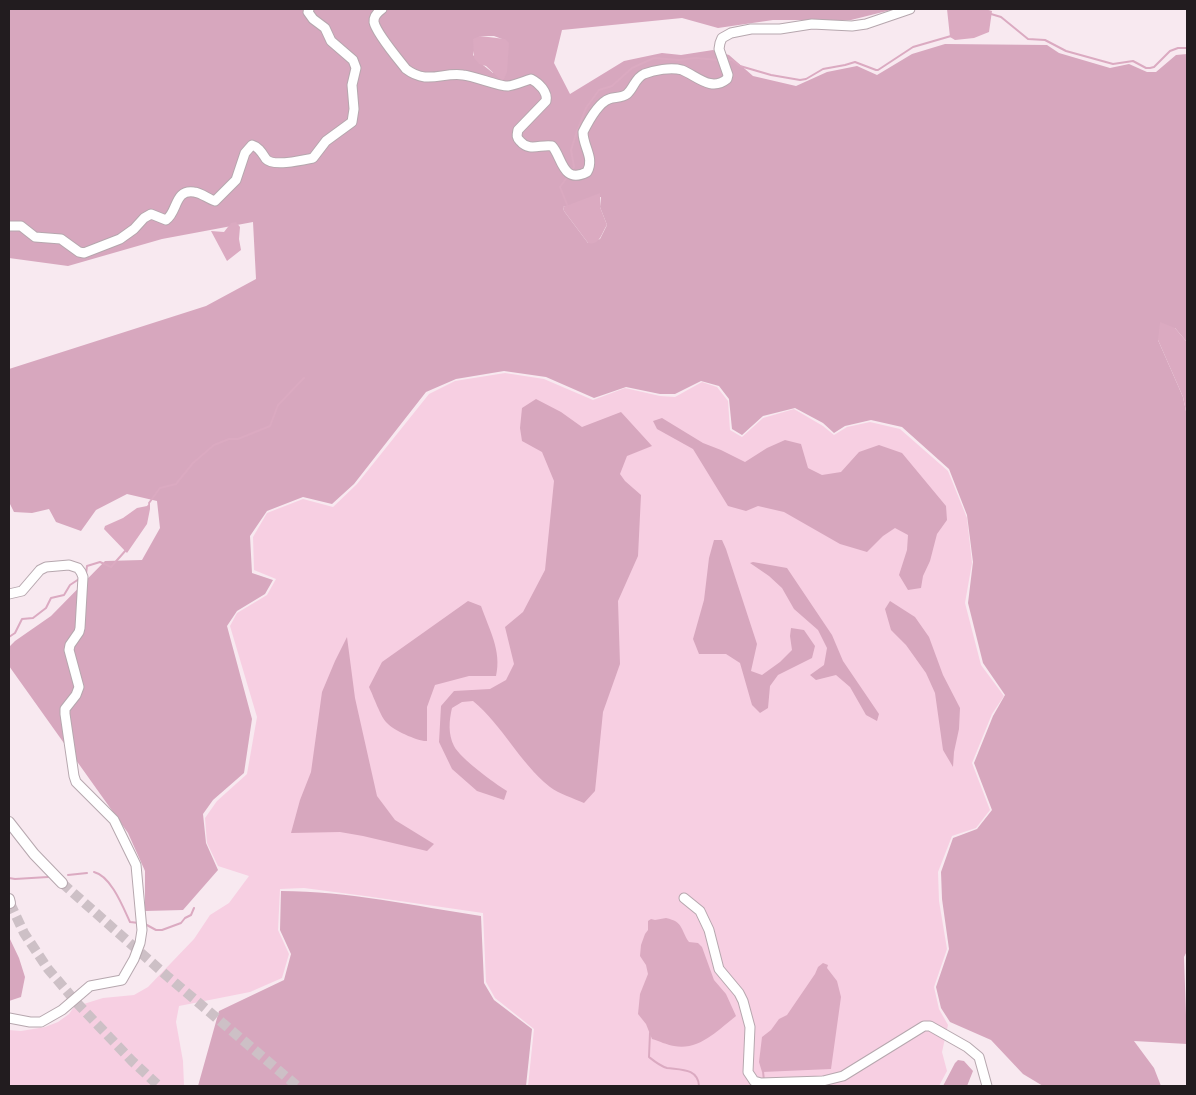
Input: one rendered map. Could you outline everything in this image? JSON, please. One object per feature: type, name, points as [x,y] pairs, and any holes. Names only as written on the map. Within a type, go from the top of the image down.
[{"type":"main road","points":[[9,822],[34,854],[62,883]]},
{"type":"street","points":[[9,226],[21,226],[35,237],[61,239],[79,252],[88,252],[120,240],[151,214],[166,220],[171,217],[180,196],[184,192],[200,193],[216,202],[236,180],[245,153],[252,145],[256,146],[267,160],[274,163],[313,158],[326,141],[352,122],[354,110],[352,85],[356,68],[353,60],[331,41],[326,28],[312,19],[308,9]]},
{"type":"street","points":[[382,9],[376,14],[374,22],[379,32],[411,73],[432,78],[461,74],[507,86],[531,79],[535,81],[546,93],[546,101],[518,130],[516,135],[518,140],[525,146],[530,147],[552,146],[563,168],[570,173],[582,174],[587,172],[590,159],[583,132],[604,101],[627,94],[634,82],[643,75],[665,70],[681,70],[707,83],[719,84],[727,79],[728,75],[719,49],[722,38],[737,31],[780,29],[812,24],[852,26],[866,24],[910,9]]},
{"type":"street","points":[[9,594],[22,591],[40,570],[46,567],[73,566],[78,568],[83,577],[79,632],[70,645],[69,650],[79,687],[76,695],[65,709],[74,776],[79,787],[114,820],[134,859],[142,930],[134,959],[122,980],[90,986],[62,1010],[41,1022],[9,1018]]},
{"type":"street","points":[[684,898],[700,911],[709,930],[719,969],[739,993],[743,1002],[750,1027],[748,1072],[754,1082],[823,1081],[843,1076],[924,1026],[930,1026],[967,1047],[979,1057],[986,1086]]},
{"type":"shaded area","points":[[9,9],[895,9],[851,20],[773,20],[718,28],[682,18],[562,30],[554,63],[570,94],[624,61],[662,53],[681,55],[713,50],[729,55],[753,76],[796,86],[827,72],[857,66],[877,75],[912,54],[945,44],[1047,45],[1059,53],[1110,68],[1129,64],[1147,72],[1156,72],[1176,55],[1187,54],[1187,342],[1175,328],[1158,340],[1183,397],[1187,416],[1187,951],[1184,957],[1187,1044],[1134,1041],[1154,1068],[1161,1086],[1043,1086],[1023,1074],[991,1040],[950,1022],[941,1008],[936,987],[949,949],[942,899],[941,872],[953,838],[977,829],[992,810],[974,763],[993,716],[1005,695],[983,663],[968,603],[973,562],[967,515],[949,469],[902,427],[871,420],[845,426],[834,433],[823,423],[795,408],[763,416],[742,435],[732,429],[729,399],[719,386],[701,381],[675,394],[660,394],[626,387],[594,398],[546,377],[504,371],[456,379],[426,392],[354,484],[332,504],[303,497],[267,511],[250,536],[252,573],[273,580],[265,594],[237,611],[227,626],[252,719],[244,773],[213,800],[203,814],[206,843],[218,870],[183,910],[145,911],[145,871],[128,833],[9,666],[9,647],[51,616],[105,561],[142,560],[160,528],[157,501],[127,494],[96,510],[81,531],[56,522],[49,509],[32,513],[14,512],[9,502],[9,369],[206,306],[256,279],[253,222],[162,239],[68,266],[9,258]],"holes":[[[480,36],[494,36],[502,39],[493,73],[473,55]],[[601,197],[600,207],[607,225],[600,239],[588,243],[563,207]]]},
{"type":"shaded area","points":[[947,9],[985,9],[992,11],[989,32],[974,38],[955,40],[950,37]]},
{"type":"shaded area","points":[[480,36],[505,39],[509,43],[507,72],[504,79],[501,80],[474,58],[473,39]]},
{"type":"shaded area","points":[[600,193],[600,207],[607,225],[598,240],[588,243],[563,207]]},
{"type":"shaded area","points":[[236,222],[240,227],[239,239],[241,250],[227,261],[211,231],[224,232],[231,223]]},
{"type":"shaded area","points":[[1160,322],[1175,328],[1187,342],[1187,416],[1183,397],[1158,340]]},
{"type":"shaded area","points":[[505,373],[544,379],[593,400],[625,388],[660,396],[675,397],[702,382],[717,387],[728,401],[730,430],[742,437],[763,418],[794,409],[823,426],[834,435],[847,427],[870,422],[900,429],[948,471],[967,518],[972,563],[965,603],[981,665],[1004,696],[992,714],[972,763],[990,810],[976,828],[952,836],[938,872],[939,901],[947,949],[934,987],[939,1009],[948,1025],[942,1052],[947,1071],[939,1086],[528,1086],[534,1029],[495,998],[486,982],[483,913],[304,888],[280,889],[278,930],[289,954],[282,978],[250,992],[179,1006],[176,1022],[183,1061],[184,1086],[9,1086],[9,1030],[21,1031],[45,1027],[58,1022],[69,1014],[74,1007],[103,998],[134,995],[148,987],[194,939],[210,915],[229,903],[249,876],[218,866],[207,843],[205,818],[217,801],[247,774],[257,717],[230,626],[237,613],[267,595],[276,579],[254,570],[253,537],[267,513],[303,499],[333,507],[357,484],[429,394],[455,381]]},
{"type":"shaded area","points":[[536,399],[561,412],[582,427],[621,412],[652,446],[627,456],[620,474],[641,495],[638,556],[618,601],[620,664],[603,712],[595,791],[584,803],[562,794],[550,787],[539,777],[493,721],[473,701],[462,702],[452,708],[450,727],[452,741],[457,751],[470,763],[507,791],[504,800],[477,791],[452,769],[439,742],[441,706],[454,691],[490,689],[506,680],[514,664],[505,627],[523,612],[545,570],[554,481],[542,452],[522,441],[520,428],[522,408]]},
{"type":"shaded area","points":[[662,418],[703,443],[745,462],[767,448],[785,440],[801,444],[808,468],[822,475],[841,472],[859,452],[879,445],[902,453],[946,506],[947,520],[937,534],[921,588],[908,590],[899,575],[907,550],[908,535],[895,528],[883,536],[867,552],[840,544],[784,512],[758,506],[746,511],[728,506],[693,449],[657,429],[653,421]]},
{"type":"shaded area","points":[[150,502],[147,524],[127,553],[104,529],[105,526],[123,518],[137,508],[147,506]]},
{"type":"shaded area","points":[[714,540],[722,540],[726,549],[757,644],[751,671],[762,675],[780,662],[792,650],[791,628],[804,630],[815,646],[812,658],[778,675],[770,686],[768,708],[760,713],[752,705],[740,663],[726,654],[699,654],[693,639],[704,600],[709,558]]},
{"type":"shaded area","points":[[750,563],[787,568],[832,635],[843,661],[879,714],[877,721],[866,715],[850,687],[836,675],[816,680],[810,675],[824,665],[827,648],[818,630],[794,609],[782,588]]},
{"type":"shaded area","points":[[468,601],[481,606],[491,632],[496,649],[496,676],[469,676],[435,685],[427,707],[427,741],[412,738],[390,726],[380,712],[369,687],[382,662]]},
{"type":"shaded area","points":[[890,601],[915,617],[929,637],[943,675],[960,708],[953,767],[943,750],[935,693],[926,673],[906,645],[891,630],[885,609]]},
{"type":"shaded area","points":[[347,637],[355,698],[377,796],[395,820],[434,844],[427,851],[340,832],[291,833],[300,800],[311,772],[322,692]]},
{"type":"shaded area","points":[[281,891],[356,896],[481,916],[484,983],[494,1000],[532,1029],[526,1086],[198,1086],[219,1011],[284,980],[291,954],[280,930]]},
{"type":"shaded area","points":[[666,918],[679,924],[689,942],[698,943],[702,947],[714,980],[726,994],[736,1016],[708,1038],[683,1047],[669,1045],[652,1039],[646,1024],[638,1014],[640,994],[648,974],[646,965],[640,956],[641,945],[648,930],[648,921]]},
{"type":"shaded area","points":[[9,937],[25,977],[21,997],[9,1001]]},
{"type":"shaded area","points":[[823,963],[828,965],[827,968],[837,981],[841,997],[831,1069],[762,1072],[759,1062],[762,1037],[771,1030],[779,1019],[787,1015],[818,967]]},
{"type":"shaded area","points":[[958,1060],[964,1061],[973,1071],[967,1086],[943,1086],[955,1063]]},
{"type":"waterway","points":[[991,14],[1001,17],[1028,39],[1045,40],[1066,51],[1113,64],[1133,61],[1146,68],[1150,68],[1154,67],[1170,51],[1178,48],[1187,48]]},
{"type":"waterway","points":[[726,60],[732,60],[740,66],[771,75],[800,80],[806,79],[823,69],[855,62],[878,70],[913,47],[951,36]]},
{"type":"waterway","points":[[571,172],[574,167],[571,150],[577,131],[586,108],[599,90],[612,86],[632,68],[654,58],[719,60]]},
{"type":"waterway","points":[[568,176],[560,187],[568,207]]},
{"type":"waterway","points":[[149,503],[160,488],[176,484],[193,463],[214,445],[229,439],[238,439],[270,426],[278,405],[304,378]]},
{"type":"waterway","points":[[86,574],[87,566],[100,562],[111,567],[126,550]]},
{"type":"waterway","points":[[9,637],[15,633],[22,619],[33,618],[46,608],[51,598],[64,595],[70,585],[79,579]]},
{"type":"waterway","points":[[94,872],[106,879],[120,901],[130,922],[139,923]]},
{"type":"waterway","points":[[68,875],[87,873]]},
{"type":"waterway","points":[[9,878],[48,877]]},
{"type":"waterway","points":[[145,924],[156,930],[162,930],[181,923],[191,915],[194,908]]},
{"type":"waterway","points":[[650,1033],[649,1057],[664,1067],[692,1073],[698,1080],[699,1086]]},
{"type":"waterway","points":[[763,1071],[764,1081]]},
{"type":"tunnel","points":[[62,883],[167,976],[297,1086]]},
{"type":"tunnel","points":[[10,903],[24,933],[48,969],[77,1003],[132,1061],[159,1086]]}]
